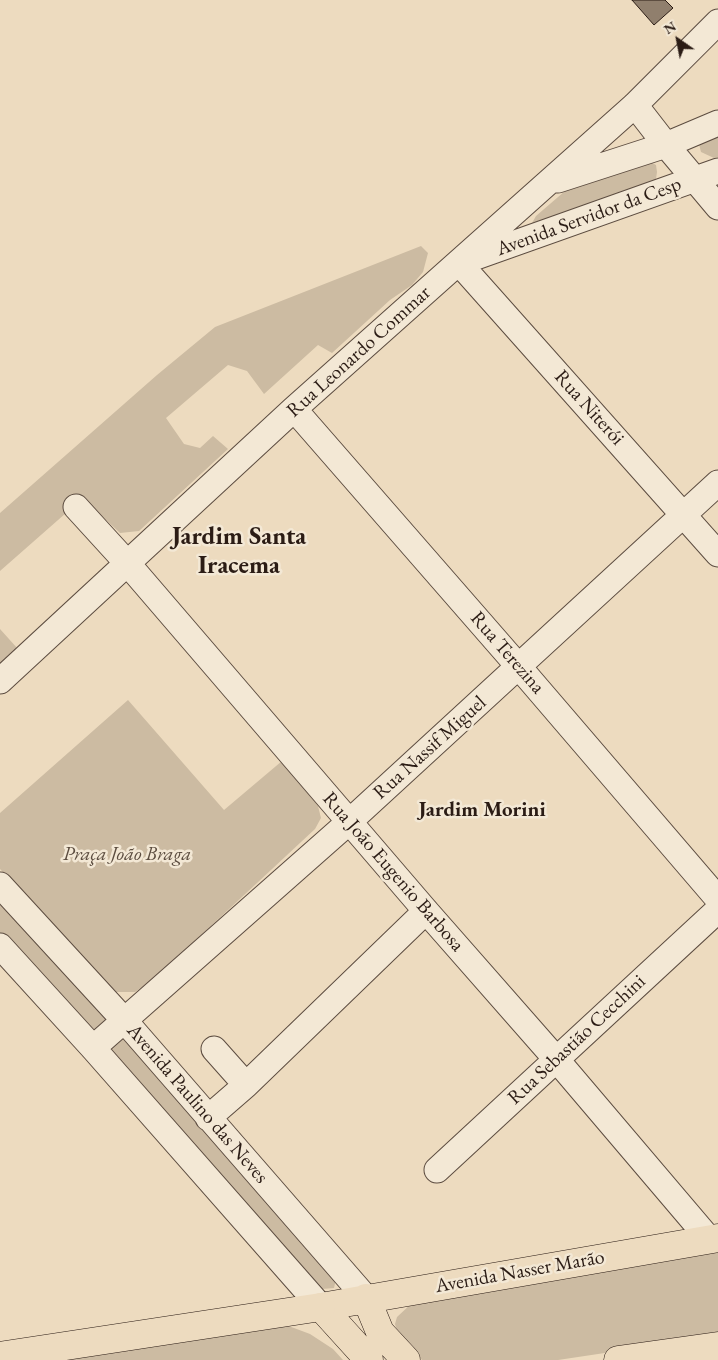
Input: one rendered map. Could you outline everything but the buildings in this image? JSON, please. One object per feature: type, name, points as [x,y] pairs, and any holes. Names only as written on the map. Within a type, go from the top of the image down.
[{"type":"main road","name":"Avenida Nasser Marão","points":[[0,1356],[321,1307],[714,1239]]},
{"type":"main road","name":"Avenida Paulino das Neves","points":[[366,1298],[369,1347]]},
{"type":"main road","name":"Avenida Paulino das Neves","points":[[321,1307],[369,1347]]},
{"type":"main road","points":[[618,1360],[718,1346]]},
{"type":"main road","points":[[369,1347],[406,1360]]},
{"type":"street","name":"Rua Leonardo Commar","points":[[0,681],[294,410],[635,105],[718,22]]},
{"type":"street","points":[[635,105],[718,207]]},
{"type":"street","name":"Avenida Servidor da Cesp","points":[[550,183],[666,145],[718,124]]},
{"type":"street","name":"Avenida Servidor da Cesp","points":[[460,263],[718,171]]},
{"type":"street","name":"Rua Niterói","points":[[460,263],[718,554]]},
{"type":"street","name":"Rua Terezina","points":[[294,410],[519,667],[718,899]]},
{"type":"street","name":"Rua Nassif Miguel","points":[[93,1048],[349,822],[718,483]]},
{"type":"street","name":"Rua João Eugenio Barbosa","points":[[76,507],[128,564],[426,911],[714,1239]]},
{"type":"street","name":"Avenida Paulino das Neves","points":[[0,885],[124,1020],[366,1298]]},
{"type":"street","name":"Rua Sebastião Cecchini","points":[[436,1170],[718,910]]},
{"type":"street","points":[[208,1118],[246,1085],[426,911]]},
{"type":"street","name":"Avenida Paulino das Neves","points":[[0,946],[93,1048],[321,1307]]},
{"type":"street","points":[[214,1049],[246,1085]]},
{"type":"green space","points":[[718,128],[718,157],[714,158],[701,152],[699,144]]},
{"type":"green space","points":[[649,161],[656,165],[657,172],[656,179],[650,186],[539,228],[532,223],[536,216],[565,191]]},
{"type":"green space","points":[[421,246],[428,253],[423,272],[412,285],[390,300],[332,353],[318,345],[264,394],[247,371],[228,365],[166,418],[184,444],[200,448],[213,436],[228,449],[139,531],[120,533],[81,496],[66,513],[0,571],[0,513],[157,375],[215,327]]},
{"type":"green space","points":[[0,629],[18,649],[0,665]]},
{"type":"green space","name":"Praça João Braga","points":[[128,700],[224,810],[282,761],[318,806],[321,818],[315,829],[155,978],[135,992],[112,992],[0,869],[0,813]]},
{"type":"green space","points":[[0,896],[104,1006],[107,1021],[99,1030],[87,1029],[0,933]]},
{"type":"green space","points":[[117,1035],[129,1036],[337,1275],[334,1288],[322,1289],[108,1054]]},
{"type":"green space","points":[[718,1251],[718,1336],[558,1360],[422,1360],[398,1335],[395,1324],[397,1317],[412,1303]]},
{"type":"green space","points":[[278,1322],[310,1334],[333,1349],[343,1360],[28,1360]]},
{"type":"district","name":"Jardim Santa Iracema","points":[[239,552]]},
{"type":"district","name":"Jardim Morini","points":[[482,810]]}]
